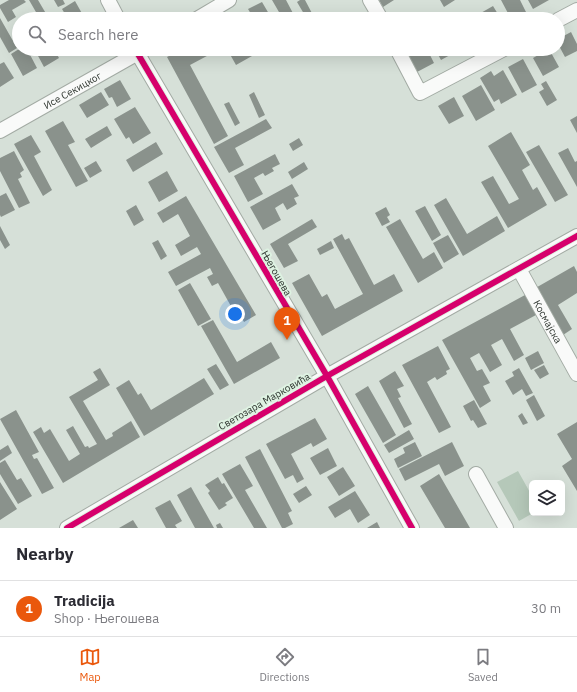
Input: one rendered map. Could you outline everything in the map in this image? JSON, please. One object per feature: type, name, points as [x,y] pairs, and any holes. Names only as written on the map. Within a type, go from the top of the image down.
[{"type":"street","points":[[108,0],[114,12]]},
{"type":"street","points":[[209,12],[229,0]]},
{"type":"street","points":[[370,0],[376,12]]},
{"type":"street","points":[[565,16],[577,10]]},
{"type":"street","name":"Исе Секицког","points":[[0,131],[129,56]]},
{"type":"street","name":"Његошева","points":[[142,56],[327,376],[412,528]]},
{"type":"street","points":[[400,56],[420,93],[491,56]]},
{"type":"street","name":"Светозара Марковића","points":[[67,528],[327,376],[577,236]]},
{"type":"street","name":"Космајска","points":[[519,269],[577,374]]},
{"type":"street","points":[[476,474],[506,528]]},
{"type":"green space","points":[[518,471],[529,491],[529,515],[519,521],[497,482]]},
{"type":"building","points":[[9,0],[24,0],[26,2],[12,10],[12,20],[8,22],[0,8],[0,5]]},
{"type":"building","points":[[29,0],[38,0],[45,12],[36,12]]},
{"type":"building","points":[[54,0],[63,0],[65,4],[58,7]]},
{"type":"building","points":[[272,0],[286,0],[292,12],[279,12]]},
{"type":"building","points":[[300,0],[305,0],[311,12],[303,12],[297,2]]},
{"type":"building","points":[[379,0],[394,0],[383,7]]},
{"type":"building","points":[[440,0],[455,0],[444,7]]},
{"type":"building","points":[[501,0],[520,0],[526,12],[507,12]]},
{"type":"building","points":[[528,0],[549,0],[533,9]]},
{"type":"building","points":[[75,1],[81,12],[64,12],[62,9]]},
{"type":"building","points":[[262,2],[268,12],[250,12],[248,9]]},
{"type":"building","points":[[493,6],[497,12],[482,12]]},
{"type":"building","points":[[0,18],[12,39],[12,51],[9,53],[0,37]]},
{"type":"building","points":[[571,32],[577,44],[577,51],[565,57],[564,56],[565,35]]},
{"type":"building","points":[[12,56],[31,56],[37,68],[23,76]]},
{"type":"building","points":[[38,56],[58,56],[59,58],[44,67]]},
{"type":"building","points":[[207,56],[190,65],[228,136],[214,144],[167,57]]},
{"type":"building","points":[[231,56],[252,56],[236,65]]},
{"type":"building","points":[[409,56],[430,56],[434,63],[417,72]]},
{"type":"building","points":[[439,56],[448,56],[441,60]]},
{"type":"building","points":[[537,56],[553,56],[559,67],[543,76],[533,58]]},
{"type":"building","points":[[523,59],[537,85],[522,93],[508,67]]},
{"type":"building","points":[[4,62],[14,78],[0,87],[0,64]]},
{"type":"building","points":[[503,70],[517,95],[501,104],[499,99],[494,102],[480,78],[491,71],[494,76]]},
{"type":"building","points":[[120,80],[131,99],[117,107],[112,97],[109,98],[104,89]]},
{"type":"building","points":[[546,81],[557,100],[547,106],[539,92],[544,89],[541,84]]},
{"type":"building","points":[[481,85],[495,110],[476,121],[462,96]]},
{"type":"building","points":[[101,92],[109,105],[87,118],[79,105]]},
{"type":"building","points":[[254,92],[265,115],[259,118],[249,95]]},
{"type":"building","points":[[454,97],[464,116],[449,124],[438,106]]},
{"type":"building","points":[[229,102],[240,123],[235,126],[224,104]]},
{"type":"building","points":[[135,107],[151,133],[133,144],[129,137],[126,139],[114,119]]},
{"type":"building","points":[[577,116],[577,133],[570,120]]},
{"type":"building","points":[[266,119],[272,128],[235,148],[244,165],[229,173],[214,147]]},
{"type":"building","points":[[63,121],[75,142],[68,145],[88,181],[76,187],[45,131]]},
{"type":"building","points":[[107,126],[112,135],[91,148],[85,139]]},
{"type":"building","points":[[511,132],[530,165],[522,170],[533,190],[537,187],[547,205],[508,228],[481,182],[493,176],[509,204],[519,199],[488,146]]},
{"type":"building","points":[[31,135],[41,152],[34,156],[52,190],[43,196],[14,144]]},
{"type":"building","points":[[299,138],[303,145],[293,151],[289,144]]},
{"type":"building","points":[[156,142],[163,154],[133,172],[126,160]]},
{"type":"building","points":[[539,145],[568,195],[555,202],[526,152]]},
{"type":"building","points":[[568,148],[575,162],[577,161],[577,187],[558,153]]},
{"type":"building","points":[[14,151],[24,170],[20,173],[22,177],[18,179],[30,203],[19,208],[0,171],[0,158]]},
{"type":"building","points":[[275,154],[280,164],[272,168],[274,171],[265,176],[263,173],[254,178],[263,194],[248,202],[234,176]]},
{"type":"building","points":[[96,161],[102,171],[90,178],[84,168]]},
{"type":"building","points":[[304,162],[308,169],[292,179],[288,172]]},
{"type":"building","points":[[167,171],[178,191],[159,202],[148,182]]},
{"type":"building","points":[[292,184],[299,196],[294,198],[297,204],[287,210],[283,203],[275,208],[281,220],[263,230],[250,207]]},
{"type":"building","points":[[6,193],[15,210],[1,217],[0,196]]},
{"type":"building","points":[[186,196],[256,315],[244,322],[240,315],[237,317],[218,283],[212,286],[207,277],[213,274],[210,268],[176,286],[168,272],[201,254],[197,247],[181,256],[175,245],[190,236],[178,214],[163,223],[157,213]]},
{"type":"building","points":[[446,198],[467,234],[497,216],[505,231],[463,256],[434,205]]},
{"type":"building","points":[[136,205],[144,220],[134,226],[126,211]]},
{"type":"building","points":[[425,206],[441,235],[432,241],[415,211]]},
{"type":"building","points":[[386,207],[390,215],[387,217],[390,222],[382,226],[375,213]]},
{"type":"building","points":[[312,219],[317,227],[288,244],[298,261],[284,268],[270,244]]},
{"type":"building","points":[[400,219],[423,259],[434,252],[443,268],[418,283],[386,227]]},
{"type":"building","points":[[0,226],[10,245],[5,249],[0,240]]},
{"type":"building","points":[[342,234],[345,240],[349,238],[374,285],[394,274],[403,291],[322,336],[292,283],[309,274],[322,297],[327,294],[335,309],[363,294],[333,239]]},
{"type":"building","points":[[448,235],[459,254],[444,263],[433,243]]},
{"type":"building","points":[[158,240],[167,256],[161,260],[152,243]]},
{"type":"building","points":[[331,241],[334,248],[320,255],[317,249]]},
{"type":"building","points":[[574,266],[577,272],[577,293],[558,305],[572,329],[560,337],[532,290]]},
{"type":"building","points":[[190,283],[211,319],[198,326],[178,290]]},
{"type":"building","points":[[525,295],[536,315],[510,329],[524,355],[514,361],[502,339],[491,345],[502,365],[490,372],[479,353],[470,358],[477,371],[482,369],[490,383],[483,386],[491,401],[480,408],[442,340]]},
{"type":"building","points":[[213,320],[237,362],[271,342],[280,358],[234,384],[201,326]]},
{"type":"building","points":[[438,346],[450,369],[446,371],[447,374],[437,380],[435,377],[427,382],[451,427],[439,433],[402,365]]},
{"type":"building","points":[[538,351],[544,363],[531,370],[525,358]]},
{"type":"building","points":[[216,364],[229,385],[220,390],[207,369]]},
{"type":"building","points":[[544,365],[549,374],[540,379],[534,370]]},
{"type":"building","points":[[100,368],[110,385],[83,401],[106,440],[113,436],[112,433],[131,421],[140,437],[63,483],[33,432],[41,427],[44,433],[50,429],[69,461],[80,454],[66,430],[73,426],[85,447],[88,446],[89,448],[97,444],[69,397],[98,380],[93,372]]},
{"type":"building","points":[[519,368],[533,393],[526,396],[522,389],[513,395],[505,381],[514,376],[512,372]]},
{"type":"building","points":[[395,371],[404,386],[397,389],[401,397],[398,398],[412,424],[404,428],[379,381]]},
{"type":"building","points":[[204,378],[214,394],[144,436],[116,388],[129,380],[138,395],[141,393],[151,410]]},
{"type":"building","points":[[368,386],[396,435],[383,443],[355,394]]},
{"type":"building","points":[[534,395],[545,416],[537,421],[526,400]]},
{"type":"building","points":[[474,400],[487,424],[478,428],[473,420],[471,421],[463,406]]},
{"type":"building","points":[[16,410],[39,452],[32,455],[34,459],[37,458],[54,488],[42,494],[0,419]]},
{"type":"building","points":[[522,413],[528,423],[523,425],[518,416]]},
{"type":"building","points":[[315,418],[327,439],[313,447],[311,443],[291,454],[304,479],[297,483],[293,475],[285,479],[266,444]]},
{"type":"building","points":[[577,422],[577,491],[562,466],[572,459],[557,434]]},
{"type":"building","points":[[409,430],[414,439],[389,453],[384,445]]},
{"type":"building","points":[[415,442],[422,456],[398,468],[394,459],[405,453],[403,448]]},
{"type":"building","points":[[452,442],[464,466],[445,476],[439,464],[405,481],[399,469]]},
{"type":"building","points":[[8,445],[12,453],[0,461],[0,450]]},
{"type":"building","points":[[328,448],[337,466],[320,475],[310,458]]},
{"type":"building","points":[[260,449],[292,511],[288,513],[293,524],[285,528],[282,528],[245,457]]},
{"type":"building","points":[[5,460],[17,480],[21,478],[32,496],[18,504],[0,474],[0,463]]},
{"type":"building","points":[[240,464],[253,486],[245,490],[267,528],[254,528],[222,474]]},
{"type":"building","points":[[343,467],[355,486],[339,496],[327,477]]},
{"type":"building","points":[[439,474],[470,528],[445,528],[420,486]]},
{"type":"building","points":[[218,477],[222,484],[224,483],[233,498],[225,503],[227,505],[219,510],[208,493],[210,491],[205,485]]},
{"type":"building","points":[[0,482],[17,509],[0,520]]},
{"type":"building","points":[[306,486],[312,495],[299,503],[293,494]]},
{"type":"building","points":[[191,487],[214,528],[195,528],[177,495]]},
{"type":"building","points":[[355,491],[370,515],[358,523],[350,509],[335,518],[328,507]]},
{"type":"building","points":[[170,500],[182,521],[175,525],[177,528],[166,528],[155,508]]},
{"type":"building","points":[[133,520],[138,528],[119,528]]},
{"type":"building","points":[[377,522],[380,528],[367,528]]},
{"type":"building","points":[[220,523],[223,528],[217,528],[216,525]]},
{"type":"cycle path","points":[[139,56],[327,376],[412,528]]},
{"type":"cycle path","points":[[67,528],[327,376],[577,236]]},
{"type":"place","name":"Tradicija","points":[[287,340]]}]
